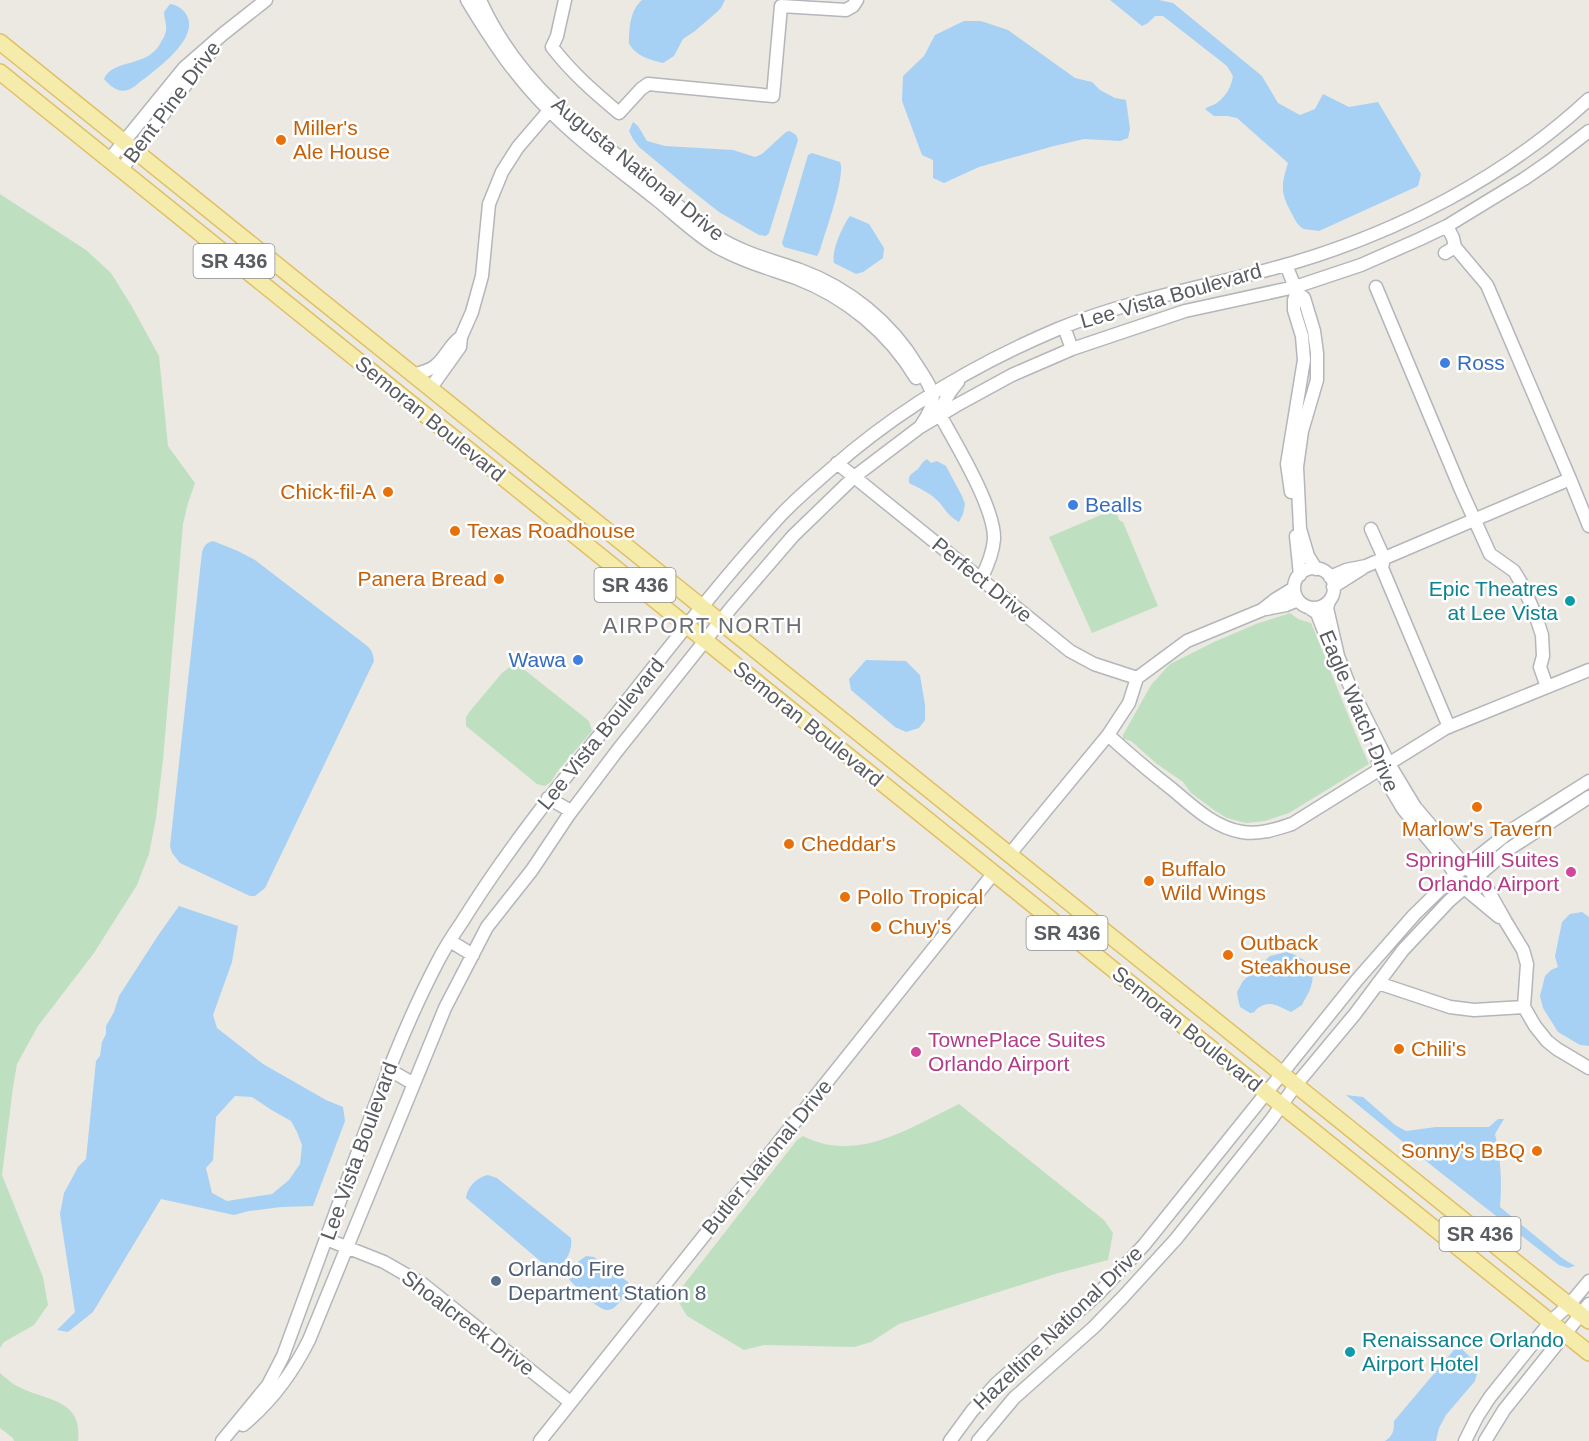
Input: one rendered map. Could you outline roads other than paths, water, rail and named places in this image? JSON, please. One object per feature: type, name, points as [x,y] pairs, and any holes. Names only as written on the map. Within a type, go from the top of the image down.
[{"type":"main road","name":"Semoran Boulevard","points":[[0,42],[1295,1086],[1582,1312]]},
{"type":"main road","name":"Semoran Boulevard","points":[[0,72],[1589,1353]]},
{"type":"main road","points":[[346,351],[398,380],[430,389]]},
{"type":"main road","points":[[407,400],[425,399],[440,403],[461,414]]},
{"type":"main road","points":[[963,849],[991,856],[1009,855]]},
{"type":"main road","points":[[993,874],[1011,873],[1039,880]]},
{"type":"street","name":"Bent Pine Drive","points":[[109,160],[184,68],[266,0]]},
{"type":"street","name":"Augusta National Drive","points":[[467,0],[491,40],[520,78],[551,107],[720,238],[754,255],[803,271],[833,285],[866,307],[908,350],[930,394]]},
{"type":"street","name":"Augusta National Drive","points":[[480,0],[502,40],[551,107]]},
{"type":"street","points":[[565,0],[558,36],[552,48],[586,86],[619,113],[648,84],[772,96],[781,6],[846,10],[857,0]]},
{"type":"street","name":"Bent Pine Drive","points":[[121,170],[223,34]]},
{"type":"street","name":"Lee Vista Boulevard","points":[[223,1441],[268,1385],[283,1356],[388,1069],[414,1009],[450,941],[509,850],[548,798],[687,626],[782,514],[837,463],[875,432],[930,394],[1002,354],[1064,327],[1140,301],[1286,265],[1382,232],[1470,186],[1513,159],[1570,117],[1589,99]]},
{"type":"street","points":[[430,389],[460,347],[461,337],[472,312],[482,276],[489,204],[502,172],[518,147],[551,107]]},
{"type":"street","name":"Lee Vista Boulevard","points":[[223,1441],[252,1418],[270,1399],[293,1369],[309,1340],[445,1008],[487,927],[532,870],[617,751],[720,622],[793,536],[854,477],[920,427],[940,415],[978,393],[1072,349],[1185,311],[1296,290],[1361,265],[1447,226],[1550,161],[1589,131]]},
{"type":"street","points":[[1447,226],[1453,238],[1450,250],[1487,285],[1589,526]]},
{"type":"street","points":[[1286,265],[1296,290],[1304,298],[1314,331],[1317,353],[1317,380],[1302,431],[1297,467],[1300,529],[1308,556],[1316,569]]},
{"type":"street","points":[[1376,287],[1490,554],[1514,571],[1526,592],[1542,636],[1543,656],[1540,667],[1547,687]]},
{"type":"street","points":[[1296,290],[1294,310],[1302,336],[1304,360],[1287,464],[1300,575]]},
{"type":"street","points":[[1064,327],[1072,349]]},
{"type":"street","points":[[412,375],[435,366],[453,342],[461,337]]},
{"type":"street","points":[[966,374],[949,392],[940,415],[992,518],[994,539],[988,565],[981,579]]},
{"type":"street","points":[[920,427],[931,409],[930,394]]},
{"type":"street","name":"Perfect Drive","points":[[837,463],[1070,651],[1094,664],[1137,678]]},
{"type":"street","points":[[1009,855],[1108,735],[1129,703],[1137,678],[1187,641],[1262,610],[1286,605],[1300,598],[1297,579],[1310,569],[1321,570],[1332,582],[1570,479]]},
{"type":"street","points":[[1371,529],[1384,558],[1382,568],[1449,727]]},
{"type":"street","name":"Eagle Watch Drive","points":[[1332,582],[1333,592],[1326,608],[1338,656],[1403,809],[1448,863],[1463,887],[1506,922]]},
{"type":"street","name":"Eagle Watch Drive","points":[[1300,598],[1319,607],[1329,601]]},
{"type":"street","name":"Eagle Watch Drive","points":[[1300,598],[1317,613],[1345,687],[1376,756],[1466,867],[1484,883],[1523,950],[1527,964],[1524,1007]]},
{"type":"street","points":[[1108,735],[1134,759],[1202,813],[1225,827],[1243,832],[1266,832],[1292,824],[1449,727],[1589,670]]},
{"type":"street","name":"Hazeltine National Drive","points":[[951,1441],[996,1384],[1088,1304],[1131,1260],[1384,947],[1414,915],[1455,875],[1513,829],[1589,781]]},
{"type":"street","name":"Hazeltine National Drive","points":[[978,1441],[1014,1398],[1072,1348],[1127,1293],[1176,1239],[1403,950],[1476,876],[1509,849],[1589,797]]},
{"type":"street","points":[[548,798],[572,811]]},
{"type":"street","name":"Butler National Drive","points":[[540,1441],[993,874]]},
{"type":"street","points":[[450,941],[472,955]]},
{"type":"street","points":[[1377,983],[1450,1007],[1474,1010],[1524,1007],[1547,1041],[1589,1068]]},
{"type":"street","points":[[388,1069],[414,1084]]},
{"type":"street","name":"Shoalcreek Drive","points":[[326,1239],[384,1262],[424,1285],[570,1402]]},
{"type":"street","points":[[1485,1441],[1504,1410],[1582,1312],[1589,1281]]},
{"type":"street","points":[[1465,1441],[1490,1397],[1551,1322],[1582,1312]]},
{"type":"water","points":[[642,0],[725,0],[717,12],[683,39],[674,56],[663,63],[640,55],[629,44],[633,14]]},
{"type":"water","points":[[1110,0],[1159,0],[1173,3],[1262,76],[1278,103],[1300,115],[1315,109],[1323,94],[1349,107],[1378,102],[1421,174],[1418,186],[1319,231],[1302,228],[1294,218],[1284,194],[1283,183],[1288,163],[1237,118],[1214,116],[1205,109],[1217,103],[1228,90],[1233,76],[1227,66],[1163,16],[1155,16],[1142,26]]},
{"type":"water","points":[[170,4],[181,8],[188,18],[187,35],[182,44],[167,60],[132,88],[118,90],[104,79],[108,72],[140,60],[156,49],[166,32],[164,12]]},
{"type":"water","points":[[964,21],[981,21],[1008,30],[1075,78],[1092,82],[1100,90],[1115,98],[1126,100],[1130,129],[1128,138],[1120,141],[1084,139],[979,167],[944,183],[933,178],[933,160],[922,155],[902,101],[903,76],[924,56],[935,35]]},
{"type":"water","points":[[633,122],[647,141],[665,146],[733,150],[755,157],[762,154],[786,132],[790,131],[796,135],[798,140],[769,233],[766,236],[759,235],[719,212],[686,186],[639,147],[629,131]]},
{"type":"water","points":[[812,153],[840,162],[841,169],[834,204],[817,256],[784,247],[782,243],[808,155]]},
{"type":"water","points":[[850,216],[869,224],[884,248],[883,258],[863,272],[856,274],[834,263],[836,245]]},
{"type":"water","points":[[927,459],[931,463],[937,461],[946,466],[962,496],[965,504],[959,522],[949,515],[935,498],[909,483],[911,474]]},
{"type":"water","points":[[213,541],[255,560],[370,648],[374,661],[265,888],[255,896],[250,896],[180,863],[172,853],[170,846],[202,552],[206,545]]},
{"type":"water","points":[[866,660],[906,661],[920,675],[925,720],[919,728],[906,732],[895,727],[851,690],[849,679]]},
{"type":"water","points":[[179,906],[238,926],[232,962],[213,1015],[217,1028],[263,1064],[326,1100],[343,1107],[345,1121],[313,1206],[281,1207],[234,1215],[161,1199],[93,1312],[68,1332],[57,1330],[75,1312],[60,1214],[64,1193],[78,1167],[86,1159],[96,1061],[100,1056],[106,1026],[119,996]],"holes":[[[235,1096],[252,1097],[291,1121],[302,1145],[300,1164],[289,1180],[272,1194],[227,1201],[212,1193],[206,1168],[213,1160],[216,1117]]]},
{"type":"water","points":[[1582,912],[1589,917],[1589,1046],[1580,1045],[1558,1032],[1543,1008],[1540,996],[1545,976],[1558,967],[1555,956],[1562,922],[1570,914]]},
{"type":"water","points":[[1287,952],[1305,961],[1312,971],[1312,984],[1302,1005],[1291,1012],[1271,1004],[1262,1005],[1255,1012],[1250,1013],[1240,1007],[1237,992],[1243,981],[1270,956]]},
{"type":"water","points":[[1346,1095],[1363,1097],[1395,1125],[1406,1131],[1436,1127],[1489,1127],[1498,1119],[1504,1119],[1495,1134],[1499,1152],[1500,1207],[1575,1266],[1568,1268],[1559,1265]]},
{"type":"water","points":[[488,1175],[497,1178],[571,1238],[569,1253],[561,1265],[552,1271],[466,1198],[473,1183]]},
{"type":"water","points":[[586,1256],[594,1257],[628,1282],[629,1286],[623,1297],[611,1309],[599,1307],[568,1278],[579,1261]]},
{"type":"water","points":[[1462,1349],[1479,1366],[1475,1381],[1446,1415],[1439,1428],[1436,1441],[1385,1441],[1392,1433],[1394,1421],[1454,1350]]},
{"type":"place","name":"Miller's Ale House","points":[[281,140]]},
{"type":"place","name":"Ross","points":[[1445,363]]},
{"type":"place","name":"Chick-fil-A","points":[[388,492]]},
{"type":"place","name":"Bealls","points":[[1073,505]]},
{"type":"place","name":"Texas Roadhouse","points":[[455,531]]},
{"type":"place","name":"Panera Bread","points":[[499,579]]},
{"type":"place","name":"Epic Theatres at Lee Vista","points":[[1570,601]]},
{"type":"place","name":"Wawa","points":[[578,660]]},
{"type":"place","name":"Marlow's Tavern","points":[[1477,807]]},
{"type":"place","name":"Cheddar's","points":[[789,844]]},
{"type":"place","name":"SpringHill Suites Orlando Airport","points":[[1571,872]]},
{"type":"place","name":"Buffalo Wild Wings","points":[[1149,881]]},
{"type":"place","name":"Pollo Tropical","points":[[845,897]]},
{"type":"place","name":"Chuy's","points":[[876,927]]},
{"type":"place","name":"Outback Steakhouse","points":[[1228,955]]},
{"type":"place","name":"Chili's","points":[[1399,1049]]},
{"type":"place","name":"TownePlace Suites Orlando Airport","points":[[916,1052]]},
{"type":"place","name":"Sonny's BBQ","points":[[1537,1151]]},
{"type":"place","name":"Orlando Fire Department Station 8","points":[[496,1281]]},
{"type":"place","name":"Renaissance Orlando Airport Hotel","points":[[1350,1352]]},
{"type":"district","name":"AIRPORT NORTH","points":[[703,625]]}]
